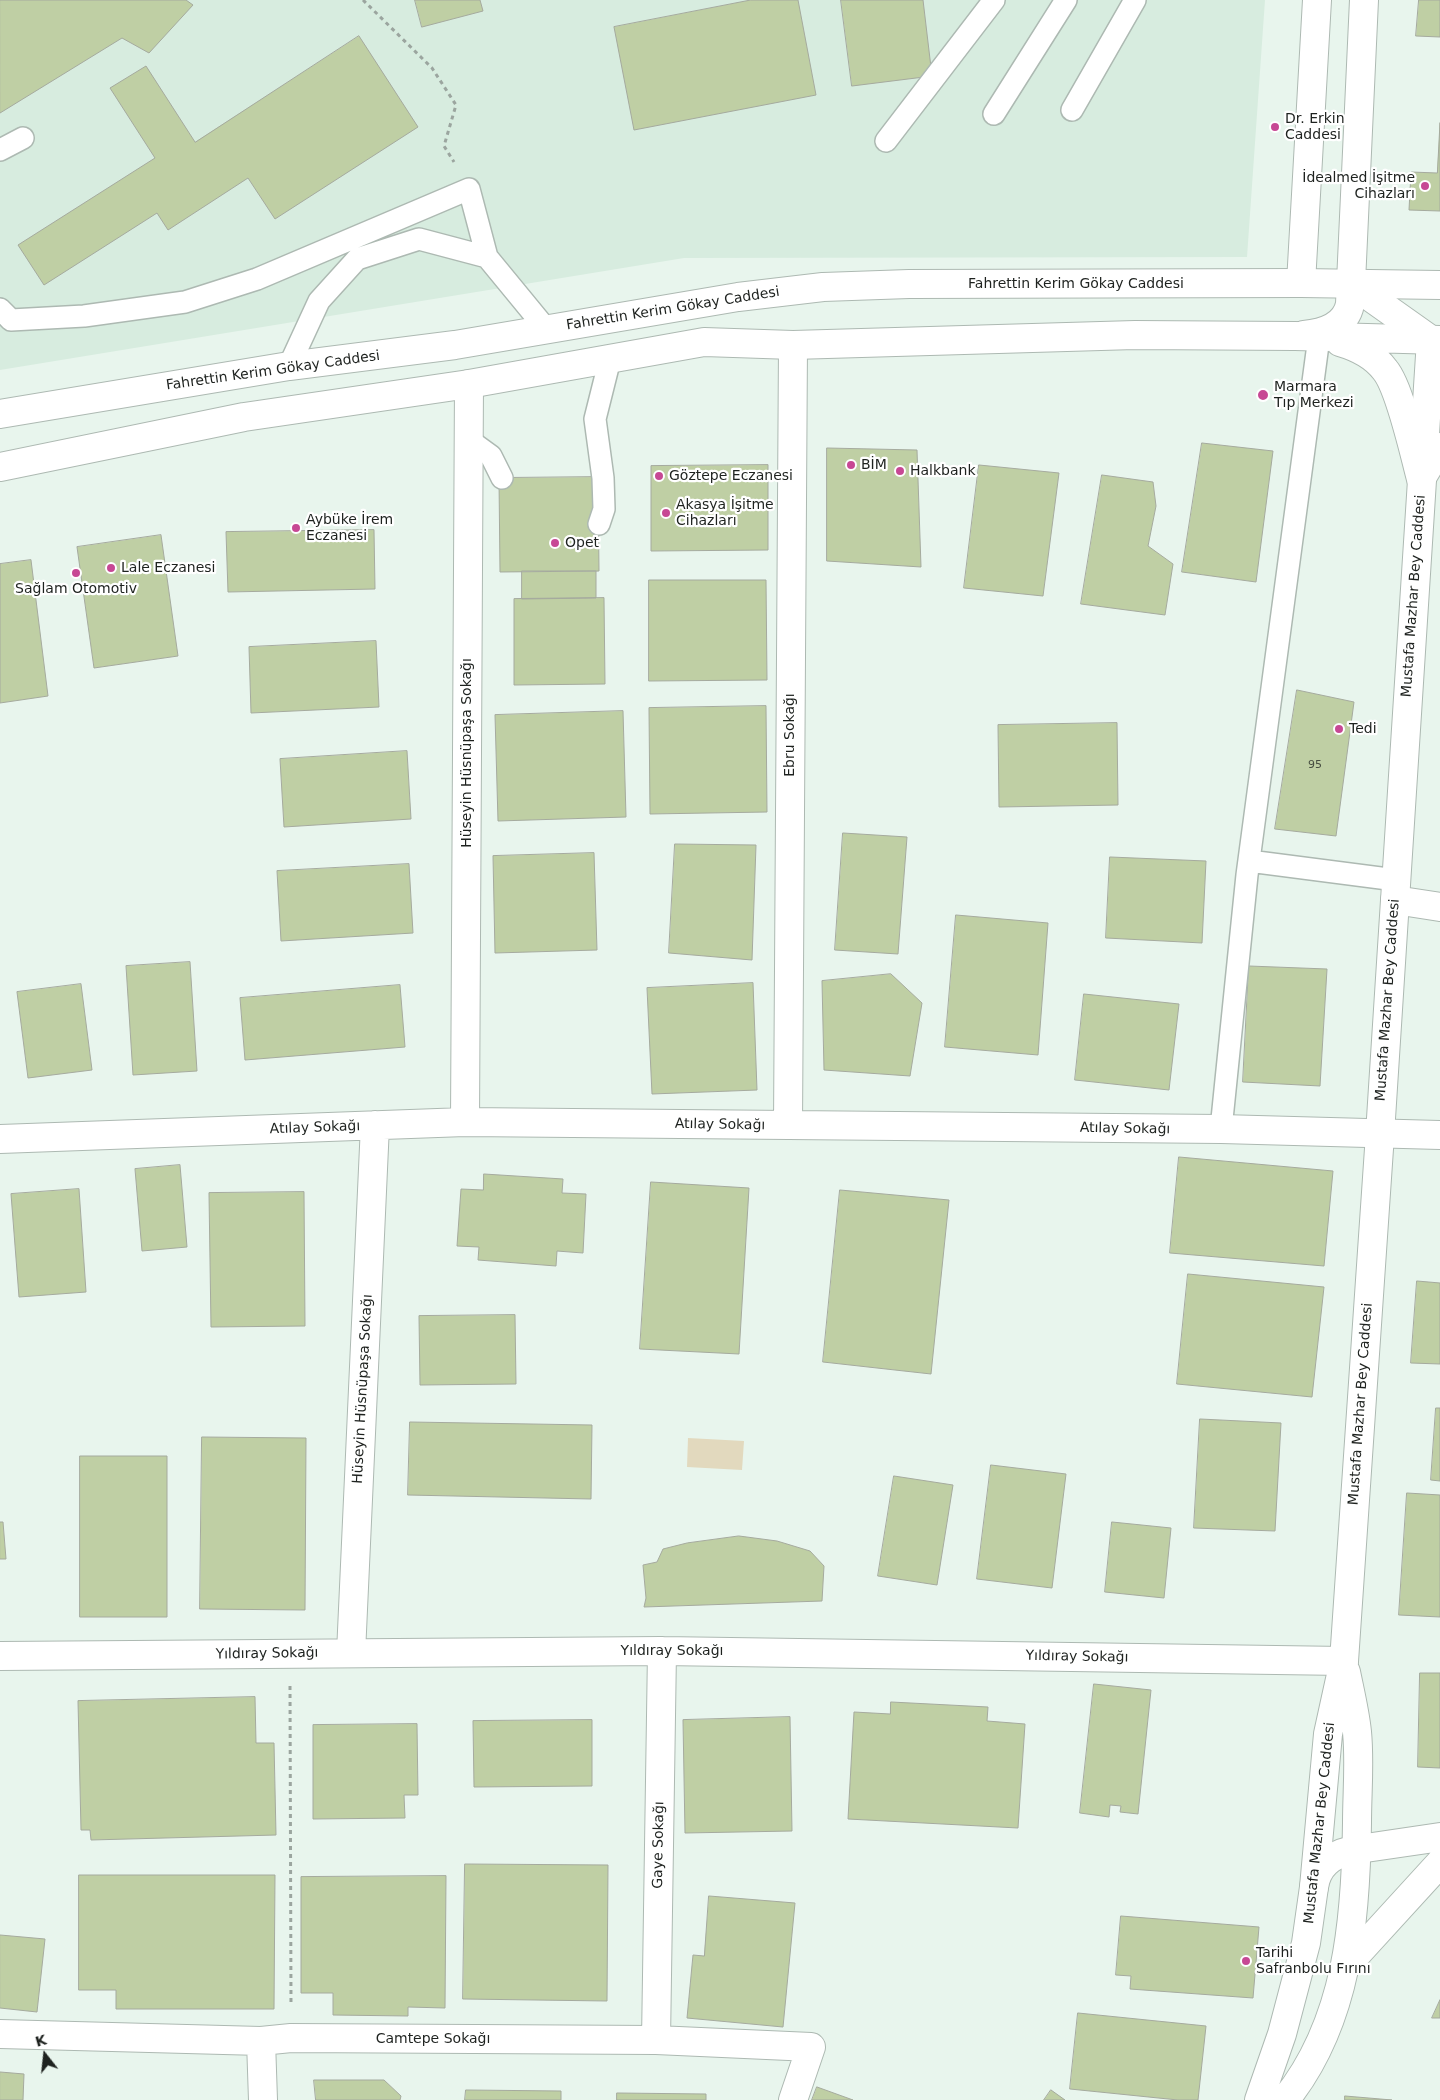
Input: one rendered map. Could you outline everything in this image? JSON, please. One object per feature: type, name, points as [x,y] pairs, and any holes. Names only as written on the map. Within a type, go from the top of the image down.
[{"type":"street","points":[[1301,283],[1317,0]]},
{"type":"street","points":[[1307,337],[1342,322],[1349,309],[1352,284],[1364,0]]},
{"type":"street","name":"Fahrettin Kerim Gökay Caddesi","points":[[0,414],[289,366],[455,345],[783,290],[852,285],[1301,283],[1440,285]]},
{"type":"street","points":[[1352,284],[1435,340]]},
{"type":"street","points":[[0,467],[244,417],[469,384],[704,342],[793,345],[1135,335],[1435,340]]},
{"type":"street","points":[[1307,337],[1333,339],[1355,347],[1375,359],[1384,368],[1396,393],[1421,479]]},
{"type":"street","name":"Mustafa Mazhar Bey Caddesi","points":[[1259,2100],[1274,2060],[1306,1943],[1314,1887],[1328,1734],[1344,1661],[1380,1134],[1421,479],[1435,340]]},
{"type":"street","name":"Ebru Sokağı","points":[[788,1125],[793,345]]},
{"type":"street","name":"Hüseyin Hüsnüpaşa Sokağı","points":[[465,1122],[469,384]]},
{"type":"street","points":[[1421,479],[1440,447]]},
{"type":"street","points":[[1395,890],[1440,906]]},
{"type":"street","name":"Atılay Sokağı","points":[[0,1139],[465,1122],[1221,1129],[1440,1135]]},
{"type":"street","name":"Hüseyin Hüsnüpaşa Sokağı","points":[[352,1653],[375,1125]]},
{"type":"street","name":"Yıldıray Sokağı","points":[[0,1656],[662,1651],[1344,1661]]},
{"type":"street","name":"Gaye Sokağı","points":[[656,2040],[662,1651]]},
{"type":"street","name":"Mustafa Mazhar Bey Caddesi","points":[[1285,2100],[1303,2076],[1315,2053],[1334,2006],[1345,1967],[1352,1928],[1356,1850],[1357,1733],[1344,1661]]},
{"type":"street","points":[[1314,1887],[1318,1872],[1328,1861],[1344,1852],[1440,1837]]},
{"type":"street","points":[[1345,1967],[1440,1863]]},
{"type":"street","name":"Camtepe Sokağı","points":[[0,2034],[261,2041],[290,2038],[656,2040],[811,2047],[793,2100]]},
{"type":"street","points":[[261,2041],[263,2100]]},
{"type":"lane","points":[[886,141],[994,0]]},
{"type":"lane","points":[[994,114],[1066,0]]},
{"type":"lane","points":[[1072,110],[1135,0]]},
{"type":"lane","points":[[0,150],[23,138]]},
{"type":"lane","points":[[0,309],[11,320],[84,316],[185,302],[257,279],[468,189],[487,257],[547,330]]},
{"type":"lane","points":[[289,366],[319,302],[357,259],[420,238],[487,257]]},
{"type":"lane","points":[[1221,1129],[1307,337]]},
{"type":"lane","points":[[599,524],[604,509],[604,501],[603,478],[595,419],[610,359]]},
{"type":"lane","points":[[469,440],[490,456],[502,478]]},
{"type":"lane","points":[[1249,861],[1395,890]]},
{"type":"path","points":[[363,0],[432,68],[456,105],[444,146],[468,189]]},
{"type":"path","points":[[290,1654],[290,2038]]},
{"type":"shaded area","points":[[0,0],[1265,0],[1247,257],[684,258],[0,370]]},
{"type":"shaded area","points":[[688,1438],[744,1441],[742,1470],[687,1467]]},
{"type":"building","points":[[0,0],[186,0],[193,5],[149,53],[122,38],[0,113]]},
{"type":"building","points":[[415,0],[480,0],[483,11],[422,27]]},
{"type":"building","points":[[751,0],[798,0],[816,95],[634,130],[614,27]]},
{"type":"building","points":[[841,0],[923,0],[932,76],[852,86]]},
{"type":"building","points":[[1419,0],[1440,0],[1440,37],[1416,36]]},
{"type":"building","points":[[359,36],[418,127],[275,219],[248,178],[168,230],[157,213],[44,285],[18,245],[155,158],[110,88],[146,66],[195,142]]},
{"type":"building","points":[[1440,123],[1440,211],[1409,210],[1411,172],[1437,173]]},
{"type":"building","points":[[1202,443],[1273,451],[1256,582],[1182,572]]},
{"type":"building","points":[[827,448],[917,450],[921,567],[827,561]]},
{"type":"building","points":[[768,465],[768,550],[651,551],[651,466]]},
{"type":"building","points":[[979,465],[1059,473],[1043,596],[964,588]]},
{"type":"building","points":[[1102,475],[1153,482],[1156,506],[1148,546],[1173,564],[1165,615],[1081,604]]},
{"type":"building","points":[[598,477],[599,571],[500,572],[499,478]]},
{"type":"building","points":[[374,530],[375,589],[228,592],[226,532]]},
{"type":"building","points":[[161,535],[178,656],[94,668],[77,547]]},
{"type":"building","points":[[31,560],[48,696],[0,703],[0,564]]},
{"type":"building","points":[[522,571],[596,571],[596,598],[522,599]]},
{"type":"building","points":[[649,580],[766,580],[767,680],[649,681]]},
{"type":"building","points":[[604,598],[605,684],[514,685],[514,599]]},
{"type":"building","points":[[376,641],[379,707],[251,713],[249,647]]},
{"type":"building","points":[[1297,690],[1354,702],[1336,836],[1275,829]]},
{"type":"building","points":[[766,706],[767,812],[650,814],[649,708]]},
{"type":"building","points":[[623,711],[626,817],[498,821],[495,715]]},
{"type":"building","points":[[1117,723],[1118,805],[999,807],[998,725]]},
{"type":"building","points":[[407,751],[411,819],[284,827],[280,759]]},
{"type":"building","points":[[843,833],[907,837],[898,954],[835,950]]},
{"type":"building","points":[[675,844],[756,845],[752,960],[669,953]]},
{"type":"building","points":[[594,853],[597,950],[495,953],[493,856]]},
{"type":"building","points":[[1110,857],[1206,861],[1202,943],[1106,938]]},
{"type":"building","points":[[409,864],[413,933],[281,941],[277,871]]},
{"type":"building","points":[[956,915],[1048,923],[1038,1055],[945,1047]]},
{"type":"building","points":[[190,962],[197,1071],[133,1075],[126,966]]},
{"type":"building","points":[[1249,966],[1327,969],[1320,1086],[1243,1082]]},
{"type":"building","points":[[891,974],[922,1003],[910,1076],[824,1070],[822,981]]},
{"type":"building","points":[[753,983],[757,1090],[652,1094],[647,988]]},
{"type":"building","points":[[81,984],[92,1070],[28,1078],[17,992]]},
{"type":"building","points":[[400,985],[405,1047],[245,1060],[240,998]]},
{"type":"building","points":[[1084,994],[1179,1004],[1169,1090],[1075,1080]]},
{"type":"building","points":[[1179,1157],[1333,1171],[1324,1266],[1170,1253]]},
{"type":"building","points":[[180,1165],[187,1247],[142,1251],[135,1169]]},
{"type":"building","points":[[484,1174],[563,1179],[562,1193],[586,1194],[583,1253],[557,1251],[556,1266],[478,1260],[479,1247],[457,1246],[461,1189],[483,1190]]},
{"type":"building","points":[[651,1182],[749,1188],[739,1354],[640,1349]]},
{"type":"building","points":[[79,1189],[86,1292],[19,1297],[11,1194]]},
{"type":"building","points":[[840,1190],[949,1200],[931,1374],[823,1362]]},
{"type":"building","points":[[304,1192],[305,1326],[211,1327],[209,1193]]},
{"type":"building","points":[[1188,1274],[1324,1287],[1312,1397],[1177,1384]]},
{"type":"building","points":[[1417,1281],[1440,1283],[1440,1364],[1411,1363]]},
{"type":"building","points":[[515,1315],[516,1384],[420,1385],[419,1316]]},
{"type":"building","points":[[1436,1408],[1440,1408],[1440,1481],[1431,1480]]},
{"type":"building","points":[[1200,1419],[1281,1423],[1275,1531],[1194,1528]]},
{"type":"building","points":[[410,1422],[592,1425],[591,1499],[408,1495]]},
{"type":"building","points":[[202,1437],[306,1438],[305,1610],[200,1609]]},
{"type":"building","points":[[80,1456],[167,1456],[167,1617],[80,1617]]},
{"type":"building","points":[[991,1465],[1066,1474],[1052,1588],[977,1579]]},
{"type":"building","points":[[894,1476],[953,1485],[937,1585],[878,1576]]},
{"type":"building","points":[[1407,1493],[1440,1495],[1440,1617],[1399,1615]]},
{"type":"building","points":[[0,1522],[3,1522],[6,1559],[0,1559]]},
{"type":"building","points":[[1112,1522],[1171,1528],[1164,1598],[1105,1592]]},
{"type":"building","points":[[739,1536],[777,1541],[810,1551],[824,1566],[822,1601],[644,1607],[646,1598],[643,1565],[657,1562],[663,1549],[687,1543]]},
{"type":"building","points":[[1420,1673],[1440,1673],[1440,1768],[1418,1767]]},
{"type":"building","points":[[1094,1684],[1151,1690],[1138,1814],[1120,1812],[1121,1806],[1110,1805],[1109,1817],[1080,1813]]},
{"type":"building","points":[[255,1697],[256,1743],[274,1743],[276,1835],[91,1840],[90,1830],[81,1830],[78,1701]]},
{"type":"building","points":[[891,1702],[988,1707],[987,1721],[1025,1724],[1018,1828],[848,1819],[854,1712],[890,1714]]},
{"type":"building","points":[[790,1717],[792,1831],[685,1833],[683,1720]]},
{"type":"building","points":[[592,1720],[592,1786],[474,1787],[473,1721]]},
{"type":"building","points":[[417,1724],[418,1795],[404,1795],[405,1818],[313,1819],[313,1725]]},
{"type":"building","points":[[465,1864],[608,1865],[607,2001],[463,1999]]},
{"type":"building","points":[[79,1875],[275,1875],[274,2009],[116,2009],[116,1990],[79,1990]]},
{"type":"building","points":[[446,1876],[445,2008],[408,2007],[408,2016],[333,2015],[333,1993],[301,1993],[301,1877]]},
{"type":"building","points":[[709,1896],[795,1903],[783,2027],[687,2018],[693,1955],[704,1956]]},
{"type":"building","points":[[1121,1916],[1259,1927],[1253,1998],[1130,1989],[1131,1976],[1116,1975]]},
{"type":"building","points":[[0,1935],[45,1939],[37,2012],[0,2008]]},
{"type":"building","points":[[1440,2000],[1440,2018],[1432,2018]]},
{"type":"building","points":[[1078,2013],[1206,2026],[1198,2100],[1178,2100],[1070,2089]]},
{"type":"building","points":[[0,2072],[24,2074],[23,2100],[0,2100]]},
{"type":"building","points":[[314,2080],[384,2080],[401,2096],[400,2100],[316,2100]]},
{"type":"building","points":[[817,2087],[853,2100],[812,2100]]},
{"type":"building","points":[[466,2090],[561,2091],[561,2100],[465,2100]]},
{"type":"building","points":[[1051,2090],[1065,2100],[1044,2100]]},
{"type":"building","points":[[617,2093],[706,2094],[706,2100],[617,2100]]},
{"type":"building","points":[[1345,2096],[1392,2100],[1345,2100]]},
{"type":"place","name":"Dr. Erkin Caddesi","points":[[1275,127]]},
{"type":"place","name":"İdealmed İşitme Cihazları","points":[[1425,186]]},
{"type":"place","name":"Marmara Tıp Merkezi","points":[[1263,395]]},
{"type":"place","name":"BİM","points":[[851,465]]},
{"type":"place","name":"Halkbank","points":[[900,471]]},
{"type":"place","name":"Göztepe Eczanesi","points":[[659,476]]},
{"type":"place","name":"Akasya İşitme Cihazları","points":[[666,513]]},
{"type":"place","name":"Aybüke İrem Eczanesi","points":[[296,528]]},
{"type":"place","name":"Opet","points":[[555,543]]},
{"type":"place","name":"Lale Eczanesi","points":[[111,568]]},
{"type":"place","name":"Sağlam Otomotiv","points":[[76,573]]},
{"type":"place","name":"Tedi","points":[[1339,729]]},
{"type":"place","name":"Tarihi Safranbolu Fırını","points":[[1246,1961]]}]
